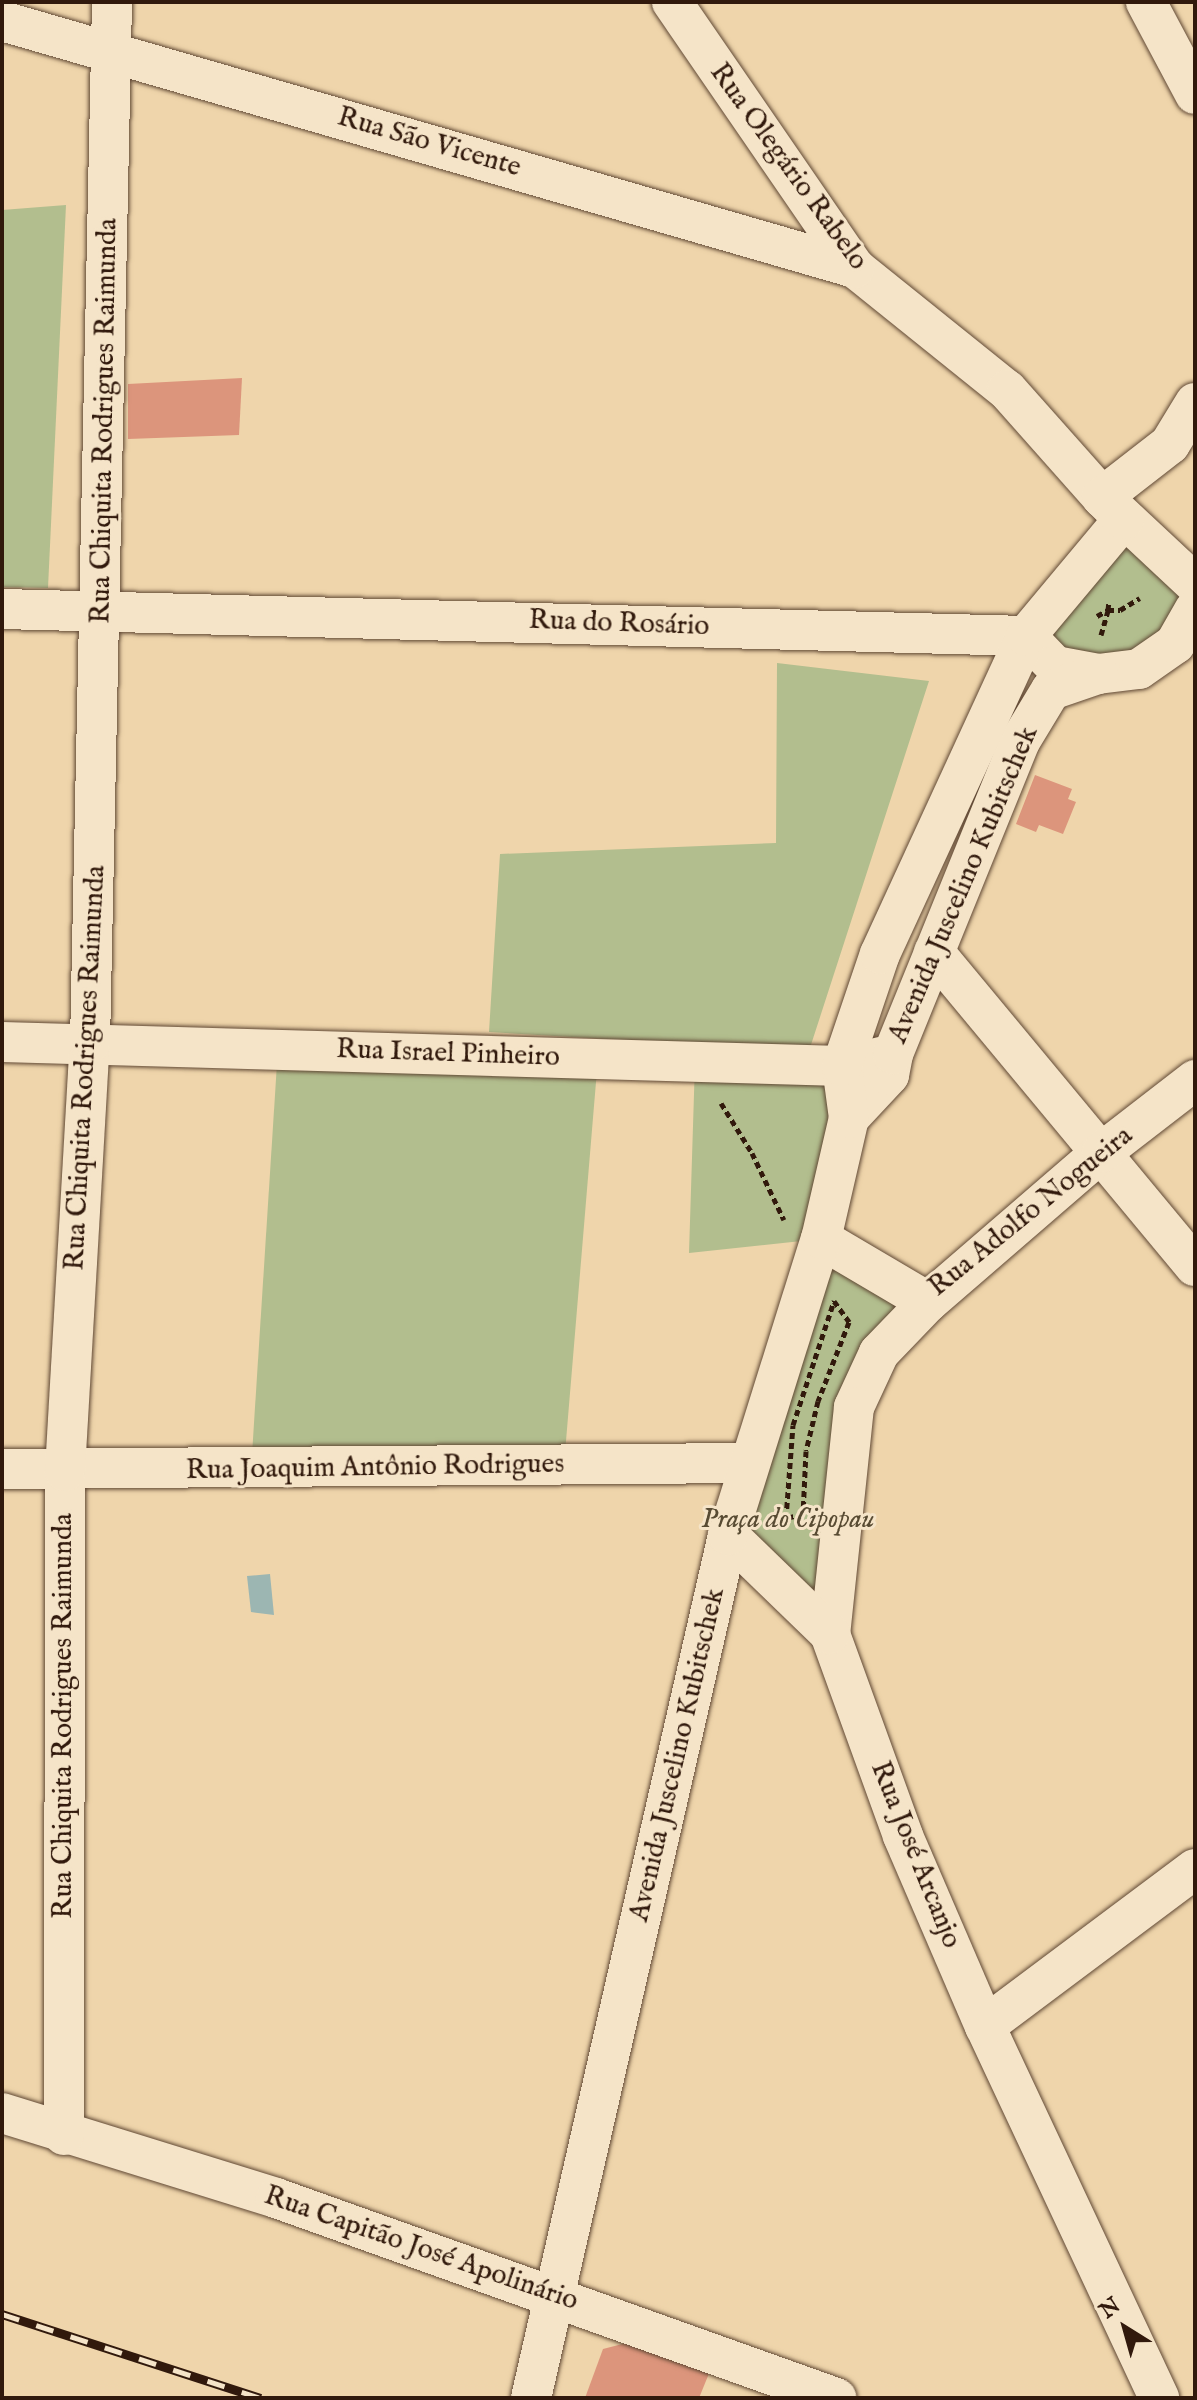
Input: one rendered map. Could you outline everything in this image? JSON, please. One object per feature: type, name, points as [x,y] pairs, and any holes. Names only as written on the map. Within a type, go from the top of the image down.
[{"type":"street","name":"Rua Chiquita Rodrigues Raimunda","points":[[64,2135],[65,1471],[90,1043],[103,609],[112,2]]},
{"type":"street","name":"Rua Olegário Rabelo","points":[[672,2],[855,268],[1007,390],[1102,497],[1195,584]]},
{"type":"street","points":[[1146,2],[1195,94]]},
{"type":"street","name":"Rua São Vicente","points":[[2,21],[111,49],[855,268]]},
{"type":"street","points":[[1102,497],[1170,444],[1195,403]]},
{"type":"street","name":"Avenida Juscelino Kubitschek","points":[[849,1118],[842,1066],[908,889],[1021,651],[1124,519],[1102,497]]},
{"type":"street","name":"Rua do Rosário","points":[[2,609],[103,609],[1021,651]]},
{"type":"street","points":[[1021,651],[1055,666],[1098,674],[1139,669],[1175,644],[1195,609]]},
{"type":"street","name":"Avenida Juscelino Kubitschek","points":[[531,2398],[728,1535],[804,1232],[849,1118],[889,1075],[893,1054],[1027,730],[1051,690],[1098,674]]},
{"type":"street","points":[[934,952],[1195,1266]]},
{"type":"street","name":"Rua Israel Pinheiro","points":[[2,1042],[842,1066],[893,1054]]},
{"type":"street","name":"Rua Adolfo Nogueira","points":[[804,1232],[928,1302],[1102,1152],[1195,1080]]},
{"type":"street","name":"Rua José Arcanjo","points":[[928,1302],[879,1353],[854,1407],[830,1634],[903,1836],[985,2026],[1159,2398]]},
{"type":"street","name":"Rua Joaquim Antônio Rodrigues","points":[[2,1469],[65,1471],[748,1463]]},
{"type":"street","points":[[728,1535],[830,1634]]},
{"type":"street","points":[[985,2026],[1195,1869]]},
{"type":"street","name":"Rua Capitão José Apolinário","points":[[2,2113],[64,2135],[276,2198],[556,2295],[836,2398]]},
{"type":"path","points":[[1108,610],[1120,610],[1140,598]]},
{"type":"path","points":[[695,1062],[744,1137],[777,1212],[804,1232]]},
{"type":"path","points":[[790,1467],[805,1464]]},
{"type":"green space","points":[[66,205],[48,588],[2,587],[2,210]]},
{"type":"green space","points":[[1124,519],[1195,613],[1098,674],[1026,636]]},
{"type":"green space","points":[[777,663],[929,681],[809,1051],[489,1032],[500,854],[776,843]]},
{"type":"green space","points":[[278,1048],[598,1058],[564,1465],[251,1470]]},
{"type":"green space","name":"Praça do Cipopau","points":[[695,1062],[842,1066],[821,1239],[928,1302],[875,1362],[830,1634],[728,1535],[820,1239],[689,1253]]},
{"type":"water","points":[[270,1574],[274,1615],[251,1612],[247,1576]]},
{"type":"building","points":[[242,378],[239,435],[128,439],[128,384]]},
{"type":"building","points":[[1035,775],[1072,789],[1068,799],[1076,802],[1063,834],[1039,825],[1036,832],[1016,824]]},
{"type":"building","points":[[630,2342],[710,2371],[699,2398],[585,2398],[603,2349]]},
{"type":"railway","points":[[2,2314],[261,2398]]}]
